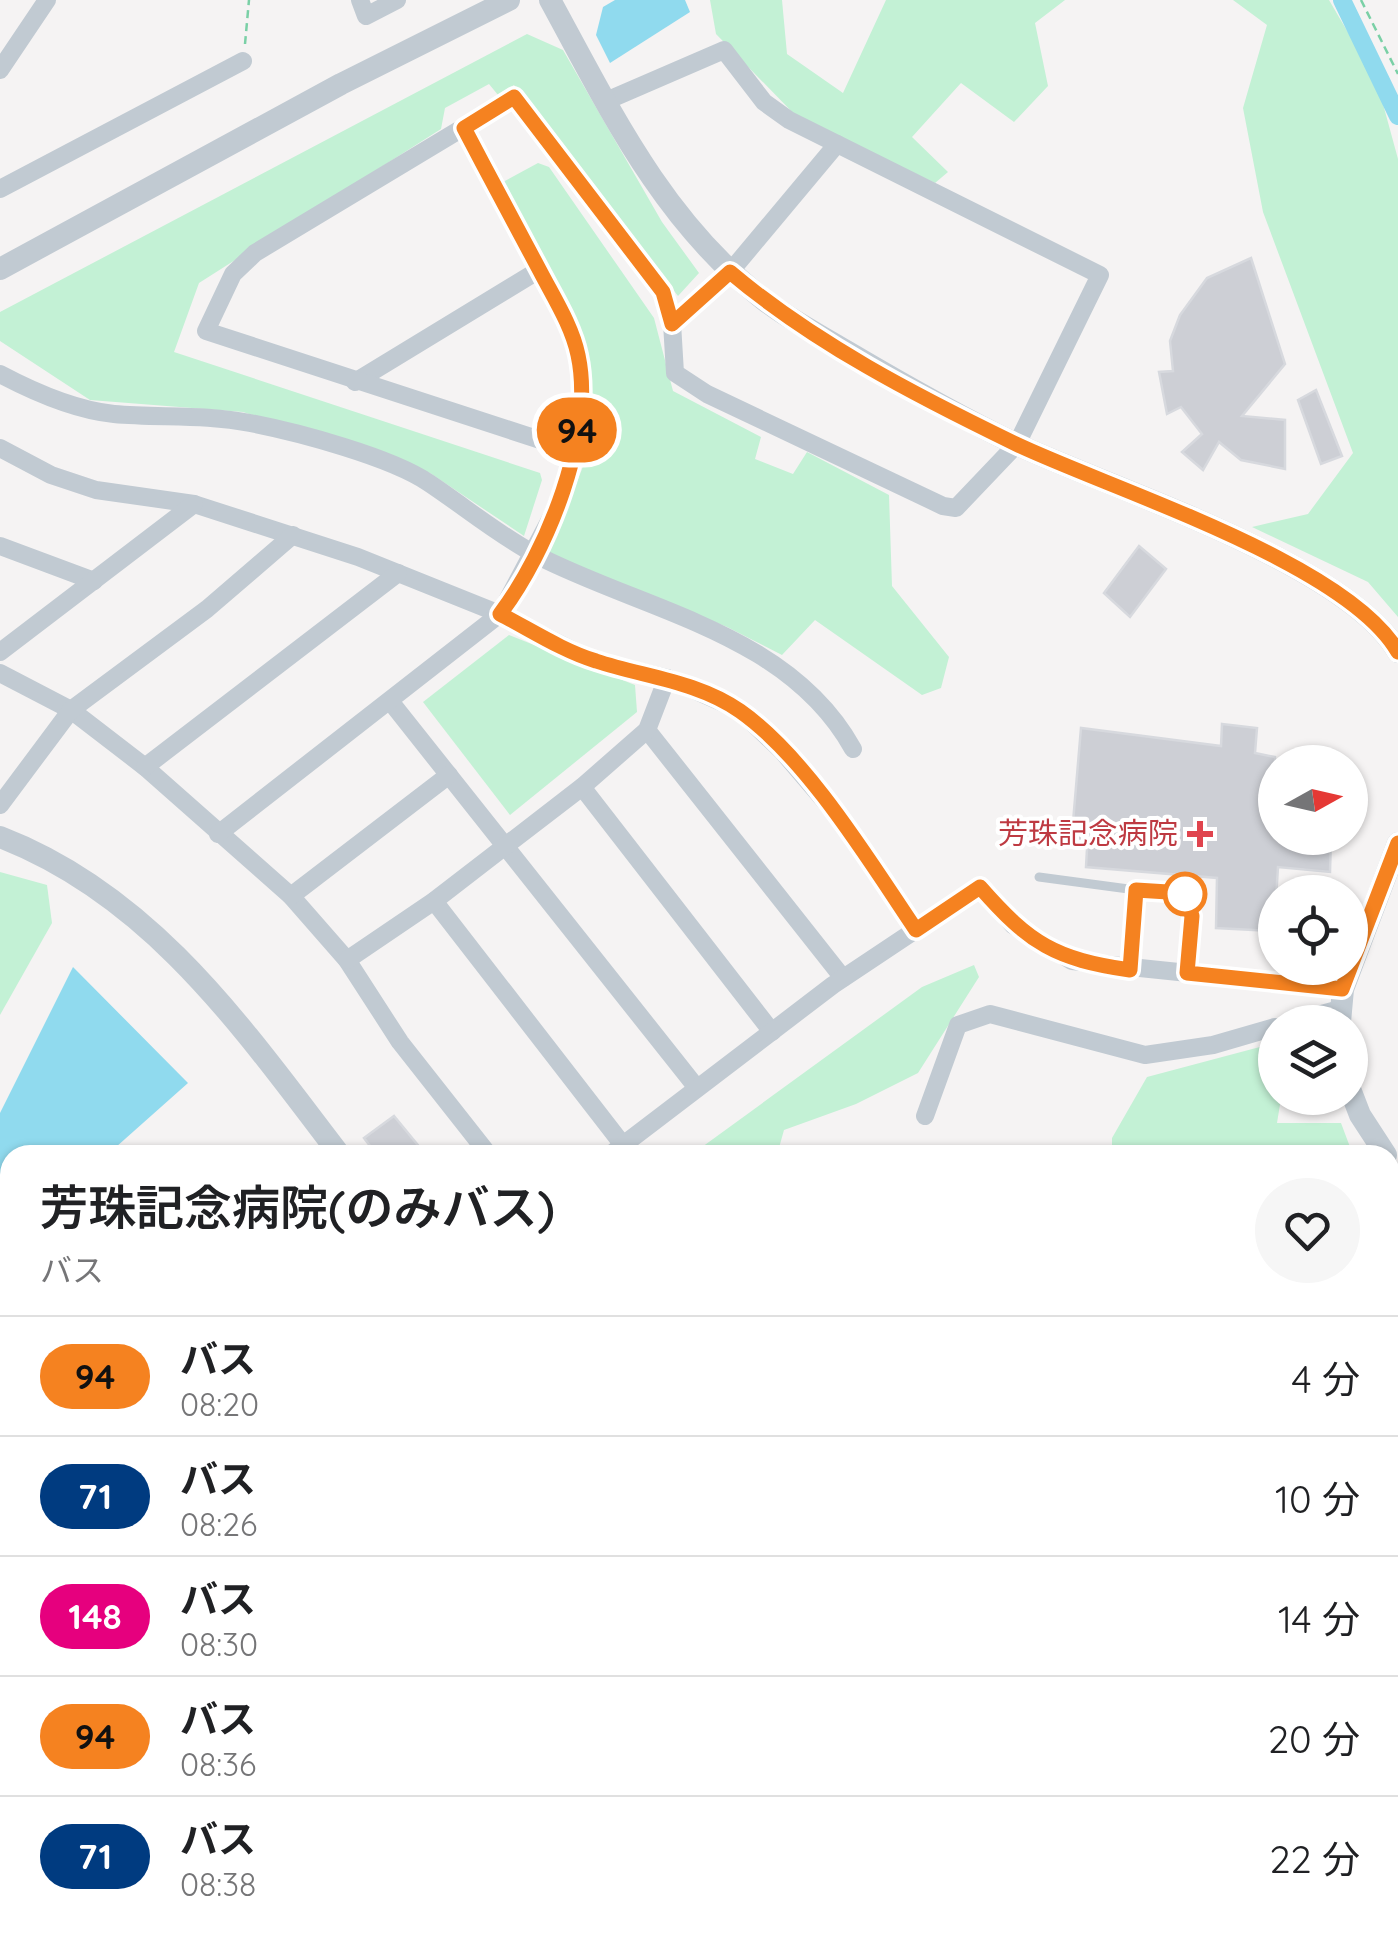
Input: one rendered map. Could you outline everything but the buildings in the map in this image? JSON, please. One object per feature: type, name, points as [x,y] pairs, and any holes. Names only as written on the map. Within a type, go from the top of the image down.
[{"type":"street","points":[[0,70],[47,0]]},
{"type":"street","points":[[360,0],[366,16],[398,0]]},
{"type":"street","points":[[0,269],[340,84],[509,0]]},
{"type":"street","points":[[550,0],[657,190],[696,239],[730,272],[808,329],[915,392],[1018,444],[1220,532],[1346,596],[1398,652]]},
{"type":"street","points":[[574,450],[206,331],[232,274],[256,253],[514,97],[663,292],[672,324],[675,373],[707,394],[943,506],[956,508],[1018,444],[1100,275],[838,144],[764,102],[724,50],[606,101]]},
{"type":"street","points":[[0,189],[243,61]]},
{"type":"street","points":[[218,834],[500,614],[552,516],[574,450],[582,403],[578,354],[539,270],[464,128]]},
{"type":"street","points":[[672,324],[730,272],[838,144]]},
{"type":"street","points":[[355,382],[539,270]]},
{"type":"street","points":[[0,374],[34,392],[112,414],[180,414],[247,422],[398,467],[534,553],[718,630],[798,682],[836,717],[853,748]]},
{"type":"street","points":[[0,448],[51,476],[96,490],[194,504],[293,535],[500,614],[594,661],[668,678],[739,710],[782,751],[846,826],[916,930]]},
{"type":"street","points":[[0,652],[194,504]]},
{"type":"street","points":[[0,805],[71,710],[206,609],[293,535]]},
{"type":"street","points":[[0,546],[94,580]]},
{"type":"street","points":[[145,767],[398,573]]},
{"type":"street","points":[[0,673],[71,710],[145,767],[291,896],[347,960],[400,1042],[481,1145]]},
{"type":"street","points":[[347,960],[434,901],[647,730],[668,678]]},
{"type":"street","points":[[390,701],[616,992],[697,1088]]},
{"type":"street","points":[[647,730],[844,978]]},
{"type":"street","points":[[291,896],[449,774]]},
{"type":"street","points":[[582,786],[772,1032]]},
{"type":"street","points":[[0,838],[84,880],[129,910],[168,945],[203,981],[332,1145]]},
{"type":"street","points":[[1342,1005],[1398,843]]},
{"type":"street","points":[[623,1145],[844,978],[980,887],[1013,924],[1072,961],[1187,973],[1332,1005]]},
{"type":"street","points":[[434,901],[612,1145]]},
{"type":"street","points":[[925,1116],[958,1025],[990,1014],[1145,1055],[1213,1045],[1258,1032]]},
{"type":"street","points":[[1360,1115],[1380,1145]]},
{"type":"lane","points":[[1039,877],[1184,893],[1192,916],[1187,973]]},
{"type":"lane","points":[[1130,970],[1136,890]]},
{"type":"path","points":[[243,61],[248,0]]},
{"type":"path","points":[[1361,0],[1398,74]]},
{"type":"green space","points":[[710,0],[782,0],[787,54],[843,93],[886,0],[1065,0],[1035,23],[1048,86],[1014,122],[961,83],[912,137],[948,172],[935,183],[798,118],[716,34]]},
{"type":"green space","points":[[1233,0],[1329,0],[1377,82],[1398,159],[1398,617],[1368,582],[1252,527],[1308,514],[1353,453],[1263,212],[1243,108],[1267,25]]},
{"type":"green space","points":[[527,34],[563,50],[662,222],[699,273],[678,296],[514,85],[498,95],[489,84],[445,108],[441,129],[199,283],[174,352],[540,473],[542,480],[524,536],[430,473],[243,412],[90,400],[0,341],[0,312]]},
{"type":"green space","points":[[538,163],[549,167],[654,318],[673,391],[761,437],[755,459],[793,474],[807,452],[889,495],[892,586],[949,657],[941,688],[922,695],[815,620],[782,655],[727,627],[542,551],[582,469],[590,433],[590,396],[570,322],[501,183]]},
{"type":"green space","points":[[509,635],[635,685],[637,712],[510,815],[423,702]]},
{"type":"green space","points":[[0,872],[47,885],[52,923],[0,1015]]},
{"type":"green space","points":[[974,965],[979,977],[918,1073],[856,1104],[784,1130],[780,1145],[705,1145],[922,987]]},
{"type":"green space","points":[[1258,1048],[1258,1115],[1278,1115],[1277,1123],[1341,1123],[1349,1145],[1112,1145],[1112,1138],[1147,1077]]},
{"type":"water","points":[[615,0],[685,0],[690,12],[610,63],[596,35],[603,7]]},
{"type":"water","points":[[73,967],[188,1083],[118,1145],[0,1145],[0,1113]]},
{"type":"waterway","points":[[1342,0],[1398,116]]},
{"type":"bus line","name":"94","points":[[1398,652],[1371,618],[1346,596],[1220,532],[1018,444],[915,392],[808,329],[730,272],[672,324],[663,292],[514,97],[464,128],[565,319],[578,354],[582,403],[569,474],[512,598],[500,614],[594,661],[668,678],[739,710],[782,751],[846,826],[916,930],[980,887],[1013,924],[1072,961],[1130,970],[1136,890],[1184,893],[1192,916],[1187,973],[1342,989],[1398,843]]},
{"type":"place","name":"芳珠記念病院","points":[[1200,834]]}]
